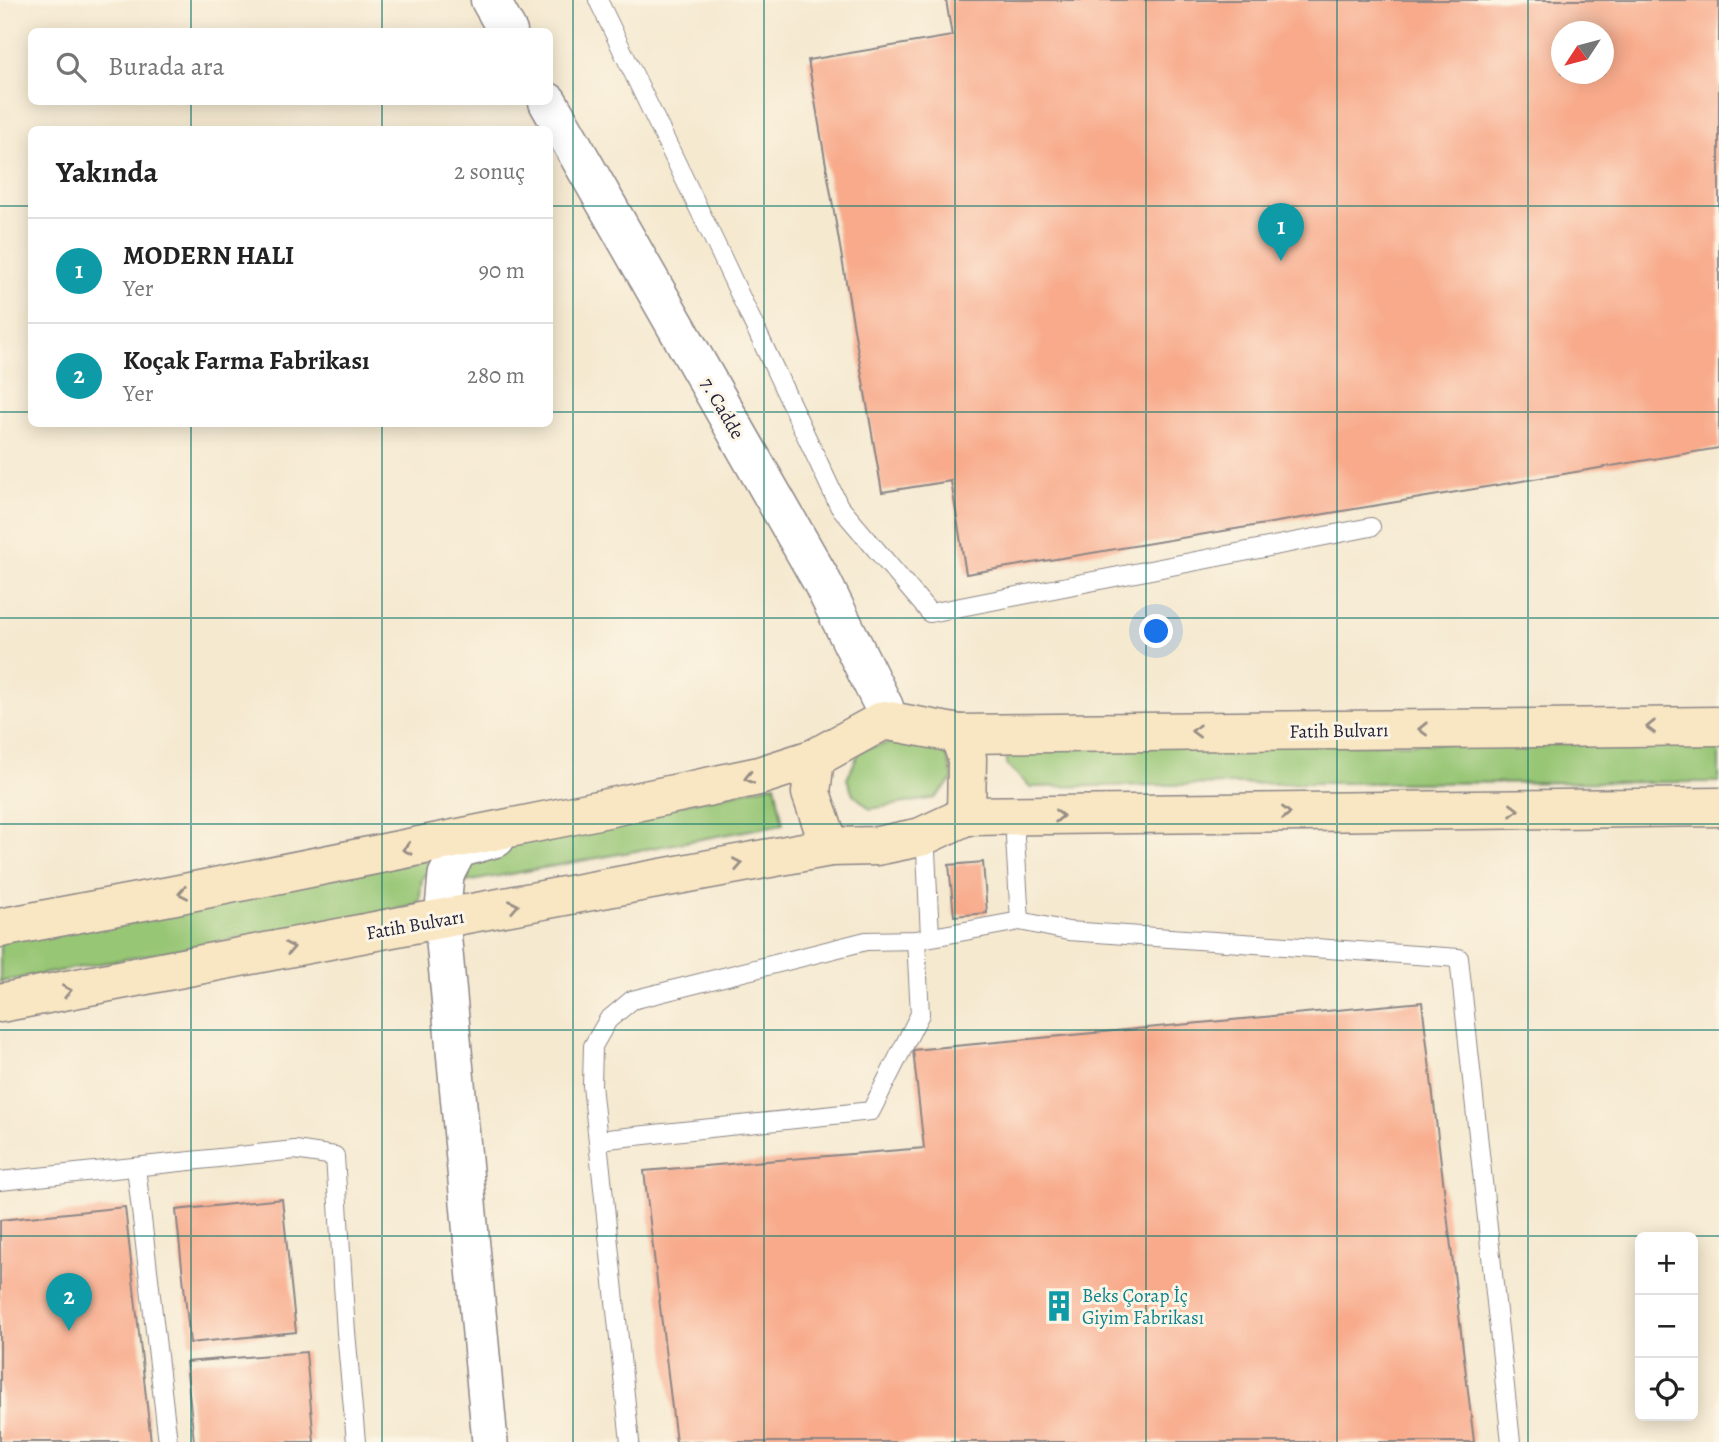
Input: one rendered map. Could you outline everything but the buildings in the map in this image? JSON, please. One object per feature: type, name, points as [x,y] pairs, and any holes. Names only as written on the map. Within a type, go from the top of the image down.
[{"type":"main road","name":"Fatih Bulvarı","points":[[884,720],[959,734],[1719,726]]},
{"type":"main road","points":[[0,928],[575,815],[759,776],[815,758],[884,720]]},
{"type":"main road","points":[[959,734],[967,758],[966,816]]},
{"type":"main road","points":[[815,758],[811,793],[830,847]]},
{"type":"main road","name":"Fatih Bulvarı","points":[[0,1003],[830,847],[877,846],[921,838],[966,816],[1719,807]]},
{"type":"street","points":[[491,0],[506,28]]},
{"type":"street","name":"7. Cadde","points":[[550,105],[821,580],[884,707],[884,720]]},
{"type":"street","points":[[490,1442],[442,920],[446,875],[459,850],[575,815]]},
{"type":"lane","points":[[598,0],[839,506],[930,612],[1371,527]]},
{"type":"lane","points":[[1016,816],[1020,921]]},
{"type":"lane","points":[[598,1140],[871,1111],[920,1014],[926,851],[921,838]]},
{"type":"lane","points":[[630,1442],[592,1085],[593,1046],[608,1020],[632,1000],[866,941],[923,939],[1020,921],[1068,931],[1459,958],[1511,1442]]},
{"type":"lane","points":[[0,1181],[295,1150],[335,1156],[356,1442]]},
{"type":"lane","points":[[136,1167],[168,1442]]},
{"type":"green space","points":[[918,736],[943,752],[949,761],[953,779],[935,798],[870,809],[853,794],[847,779],[860,750]]},
{"type":"green space","points":[[1719,742],[1719,782],[1030,787],[1006,764],[1009,745]]},
{"type":"green space","points":[[775,784],[783,824],[461,883],[469,860],[484,848]]},
{"type":"green space","points":[[436,858],[422,879],[419,905],[0,982],[0,939]]},
{"type":"place","name":"MODERN HALI","points":[[1281,261]]},
{"type":"place","name":"Beks Çorap İç Giyim Fabrikası","points":[[1059,1306]]},
{"type":"place","name":"Koçak Farma Fabrikası","points":[[69,1331]]}]
